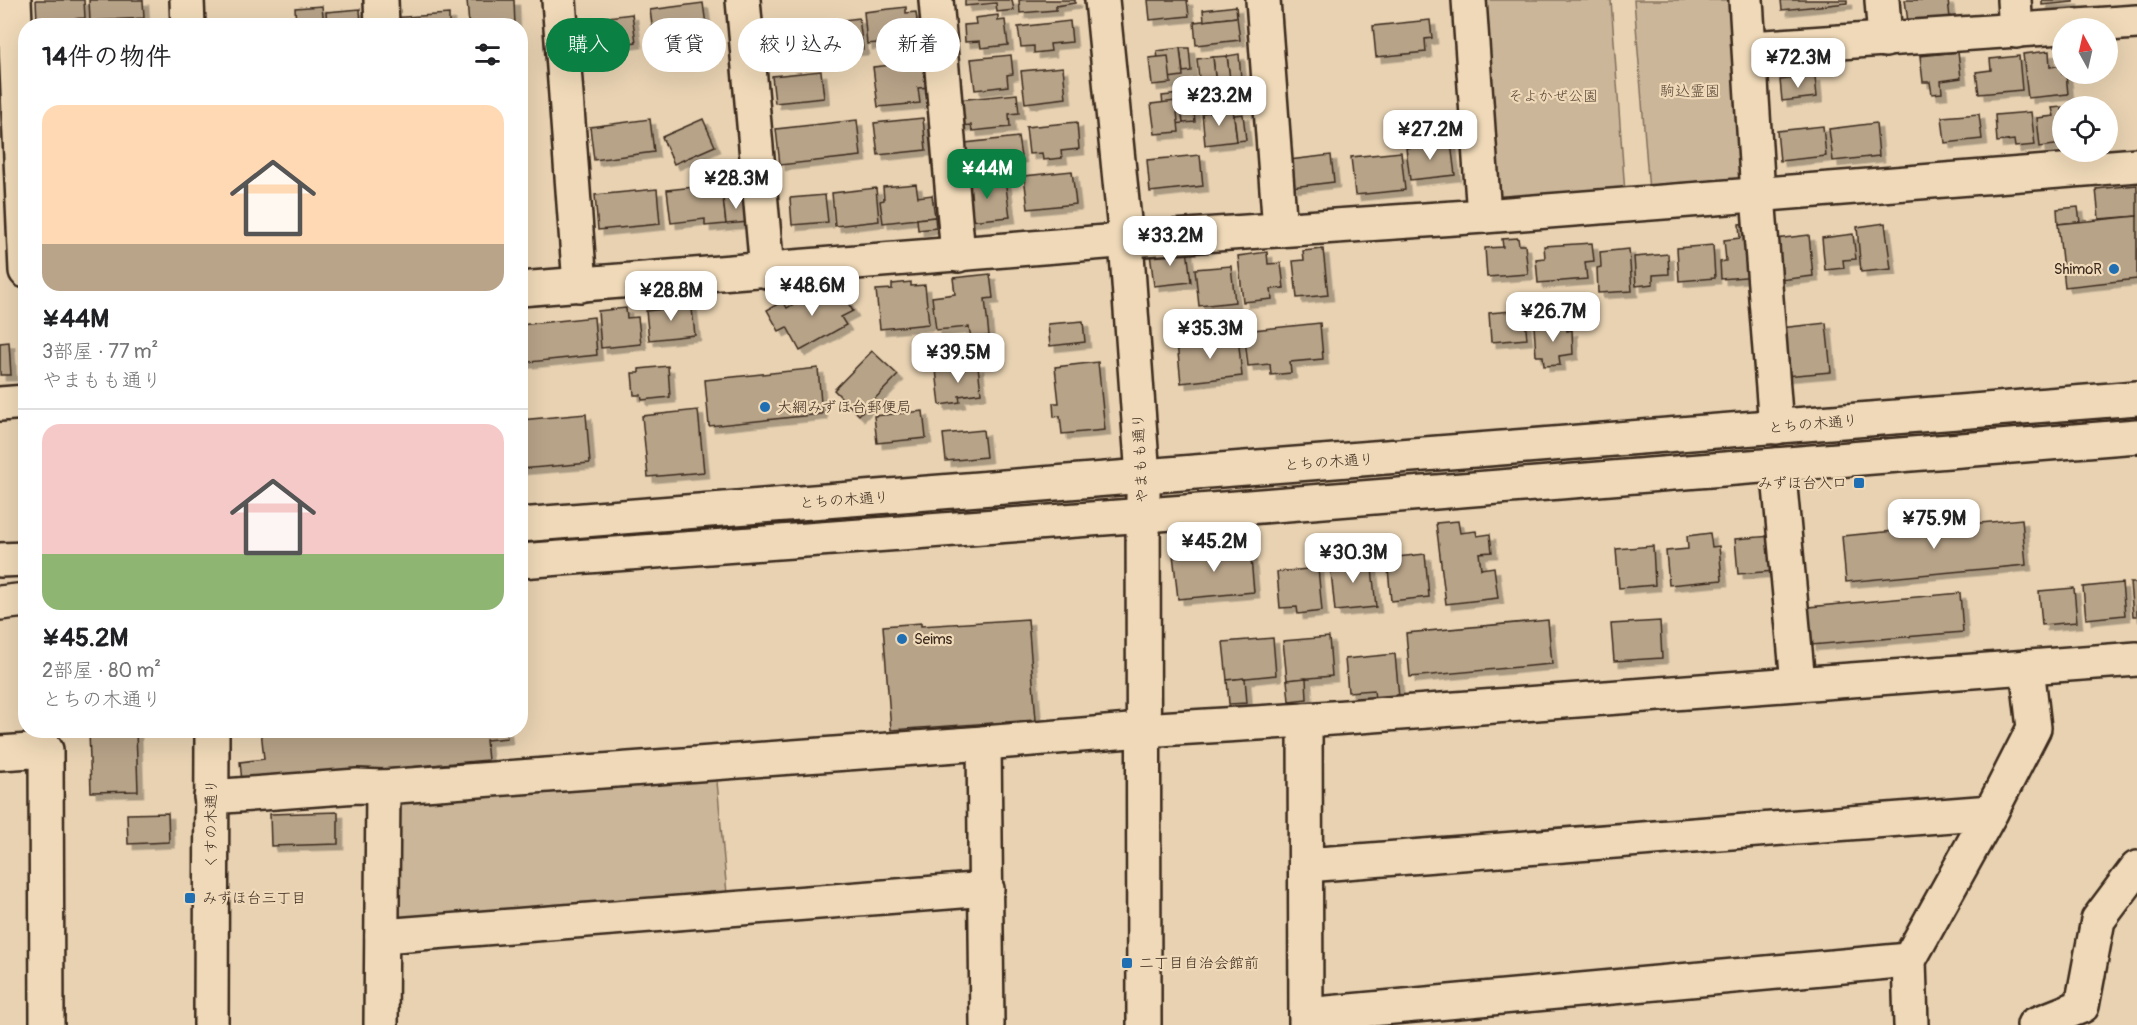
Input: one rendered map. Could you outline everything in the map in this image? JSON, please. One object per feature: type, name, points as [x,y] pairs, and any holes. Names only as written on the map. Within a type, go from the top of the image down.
[{"type":"street","points":[[14,0],[18,90]]},
{"type":"street","points":[[187,0],[188,18]]},
{"type":"street","points":[[381,0],[382,18]]},
{"type":"street","points":[[559,0],[580,285]]},
{"type":"street","points":[[743,0],[767,271]]},
{"type":"street","points":[[936,0],[958,255]]},
{"type":"street","name":"やまもも通り","points":[[1102,0],[1126,241],[1143,477],[1144,1025]]},
{"type":"street","points":[[1263,0],[1280,230]]},
{"type":"street","points":[[1469,0],[1484,216]]},
{"type":"street","points":[[1746,0],[1776,427]]},
{"type":"street","points":[[1882,0],[1885,40]]},
{"type":"street","points":[[1750,48],[1885,40],[2015,15],[2137,22]]},
{"type":"street","points":[[528,288],[2137,165]]},
{"type":"street","name":"とちの木通り","points":[[528,524],[2137,398]]},
{"type":"street","points":[[0,404],[18,403]]},
{"type":"street","points":[[528,560],[1143,515],[2137,436]]},
{"type":"street","points":[[1778,465],[1798,683]]},
{"type":"street","points":[[0,560],[18,559]]},
{"type":"street","points":[[0,603],[18,601]]},
{"type":"street","points":[[211,797],[357,786],[383,787],[2137,659]]},
{"type":"street","points":[[1911,1025],[1909,960],[1991,812],[2034,728],[2027,667]]},
{"type":"street","points":[[1305,720],[1306,1020],[1909,960]]},
{"type":"street","name":"くすの木通り","points":[[211,1025],[212,738]]},
{"type":"street","points":[[984,743],[987,1025]]},
{"type":"street","points":[[0,753],[46,750],[47,1025]]},
{"type":"street","points":[[381,1025],[383,787]]},
{"type":"street","points":[[1306,865],[1991,812]]},
{"type":"street","points":[[2034,1025],[2082,1006],[2098,920],[2137,868]]},
{"type":"street","points":[[382,936],[987,889]]},
{"type":"green space","name":"そよかぜ公園","points":[[1480,0],[1611,0],[1625,193],[1495,203]]},
{"type":"green space","name":"駒込霊園","points":[[1634,0],[1731,0],[1745,183],[1649,191]]},
{"type":"green space","points":[[716,770],[727,894],[395,920],[397,794]]},
{"type":"building","points":[[36,0],[84,0],[85,18],[37,18]]},
{"type":"building","points":[[89,0],[143,0],[144,18],[90,18]]},
{"type":"building","points":[[467,0],[514,0],[515,18],[468,18]]},
{"type":"building","points":[[965,0],[1012,0],[1014,10],[997,12],[996,3],[965,6]]},
{"type":"building","points":[[1019,0],[1075,0],[1075,3],[1056,6],[1056,10],[1020,13]]},
{"type":"building","points":[[1148,0],[1187,0],[1189,16],[1150,20]]},
{"type":"building","points":[[1781,0],[1847,0],[1847,3],[1782,10]]},
{"type":"building","points":[[1905,0],[1948,0],[1950,18],[1908,22]]},
{"type":"building","points":[[2042,0],[2073,0],[2073,2],[2042,5]]},
{"type":"building","points":[[703,3],[705,18],[651,18],[650,10]]},
{"type":"building","points":[[322,6],[323,18],[296,18],[295,8]]},
{"type":"building","points":[[1236,6],[1237,17],[1204,21],[1203,10]]},
{"type":"building","points":[[906,7],[906,13],[916,12],[917,18],[876,18],[876,43],[867,44],[864,12]]},
{"type":"building","points":[[360,9],[361,18],[326,18],[326,12]]},
{"type":"building","points":[[449,14],[449,18],[390,18]]},
{"type":"building","points":[[632,14],[636,42],[630,43],[630,18],[599,18]]},
{"type":"building","points":[[998,15],[998,21],[1005,20],[1008,45],[981,48],[980,41],[965,42],[964,25],[976,24],[975,18]]},
{"type":"building","points":[[1237,17],[1240,40],[1196,45],[1194,22]]},
{"type":"building","points":[[1430,20],[1432,38],[1425,39],[1426,52],[1376,57],[1373,26]]},
{"type":"building","points":[[1070,21],[1072,42],[1050,44],[1051,51],[1034,53],[1034,46],[1021,47],[1018,27]]},
{"type":"building","points":[[1180,48],[1189,48],[1191,71],[1183,72]]},
{"type":"building","points":[[1180,48],[1183,76],[1160,79],[1157,51]]},
{"type":"building","points":[[2049,51],[2052,84],[2067,84],[2068,94],[2028,98],[2023,54]]},
{"type":"building","points":[[1958,52],[1961,78],[1941,81],[1942,93],[1932,94],[1930,82],[1923,82],[1920,56]]},
{"type":"building","points":[[1239,54],[1241,79],[1230,81],[1227,56]]},
{"type":"building","points":[[1011,55],[1013,74],[1007,75],[1008,86],[975,90],[971,59]]},
{"type":"building","points":[[1168,56],[1171,83],[1152,85],[1149,58]]},
{"type":"building","points":[[1227,56],[1231,87],[1216,88],[1213,57]]},
{"type":"building","points":[[2019,56],[2022,90],[1979,94],[1976,72],[1991,70],[1990,59]]},
{"type":"building","points":[[1213,57],[1217,97],[1201,99],[1197,59]]},
{"type":"building","points":[[873,67],[876,67],[876,72],[930,72],[932,87],[918,88],[920,103],[878,107]]},
{"type":"building","points":[[1063,67],[1066,98],[1025,103],[1021,71]]},
{"type":"building","points":[[821,72],[824,98],[775,103],[772,76]]},
{"type":"building","points":[[1815,76],[1817,97],[1782,101],[1780,80]]},
{"type":"building","points":[[1017,94],[1019,113],[1009,114],[1010,127],[972,131],[971,125],[960,126],[957,100]]},
{"type":"building","points":[[1180,94],[1183,123],[1165,125],[1162,96]]},
{"type":"building","points":[[1193,100],[1195,122],[1183,123],[1181,102]]},
{"type":"building","points":[[1176,101],[1179,132],[1155,134],[1151,104]]},
{"type":"building","points":[[1233,109],[1237,141],[1205,145],[1202,113]]},
{"type":"building","points":[[2031,112],[2035,145],[2015,147],[2014,140],[1997,142],[1995,115]]},
{"type":"building","points":[[1243,114],[1246,140],[1237,141],[1234,115]]},
{"type":"building","points":[[1979,114],[1982,139],[1945,143],[1942,117]]},
{"type":"building","points":[[2052,116],[2052,145],[2040,147],[2037,118]]},
{"type":"building","points":[[923,118],[926,150],[878,155],[874,123]]},
{"type":"building","points":[[650,119],[654,152],[594,160],[590,127]]},
{"type":"building","points":[[703,119],[715,146],[674,164],[662,137]]},
{"type":"building","points":[[857,120],[861,156],[780,165],[776,129]]},
{"type":"building","points":[[1077,122],[1079,149],[1061,151],[1062,158],[1043,160],[1042,153],[1029,154],[1026,127]]},
{"type":"building","points":[[1876,123],[1879,156],[1833,161],[1829,129]]},
{"type":"building","points":[[1823,126],[1826,156],[1780,161],[1777,131]]},
{"type":"building","points":[[1018,137],[1021,157],[1016,158],[1017,167],[998,169],[997,160],[967,164],[965,143]]},
{"type":"building","points":[[1451,143],[1455,175],[1410,180],[1406,148]]},
{"type":"building","points":[[1401,152],[1405,190],[1355,195],[1351,157]]},
{"type":"building","points":[[1200,155],[1203,186],[1150,192],[1147,160]]},
{"type":"building","points":[[1331,155],[1334,182],[1292,187],[1289,160]]},
{"type":"building","points":[[1072,171],[1076,204],[1028,209],[1024,176]]},
{"type":"building","points":[[1005,179],[1010,217],[969,221],[965,183]]},
{"type":"building","points":[[722,184],[726,224],[705,226],[705,219],[671,223],[667,190]]},
{"type":"building","points":[[916,184],[918,197],[932,195],[935,217],[883,223],[880,201],[884,200],[883,187]]},
{"type":"building","points":[[2137,185],[2137,216],[2099,219],[2096,189]]},
{"type":"building","points":[[876,188],[879,221],[835,226],[832,193]]},
{"type":"building","points":[[657,189],[660,224],[598,230],[595,195]]},
{"type":"building","points":[[746,195],[749,222],[726,224],[723,198]]},
{"type":"building","points":[[825,195],[828,222],[792,225],[790,198]]},
{"type":"building","points":[[2078,207],[2080,222],[2058,224],[2057,209]]},
{"type":"building","points":[[2137,216],[2137,279],[2065,287],[2058,224]]},
{"type":"building","points":[[935,217],[936,228],[918,230],[917,219]]},
{"type":"building","points":[[1758,222],[1757,276],[1721,279],[1720,262],[1726,261],[1724,240],[1740,238],[1739,224]]},
{"type":"building","points":[[1885,223],[1891,269],[1861,272],[1857,227]]},
{"type":"building","points":[[1853,234],[1856,259],[1843,260],[1844,268],[1825,270],[1822,238]]},
{"type":"building","points":[[1809,235],[1813,276],[1780,280],[1775,239]]},
{"type":"building","points":[[1518,238],[1519,245],[1525,245],[1528,274],[1487,277],[1485,248],[1503,247],[1502,239]]},
{"type":"building","points":[[1592,243],[1594,261],[1585,262],[1587,279],[1538,283],[1536,259],[1545,258],[1544,246]]},
{"type":"building","points":[[1713,245],[1715,278],[1679,281],[1677,248]]},
{"type":"building","points":[[1187,249],[1191,282],[1154,286],[1150,253]]},
{"type":"building","points":[[1323,249],[1328,295],[1297,298],[1293,261],[1304,260],[1303,251]]},
{"type":"building","points":[[1629,249],[1632,291],[1598,293],[1597,268],[1601,267],[1600,252]]},
{"type":"building","points":[[1267,252],[1268,264],[1281,263],[1284,288],[1271,289],[1272,299],[1243,302],[1238,256]]},
{"type":"building","points":[[1668,254],[1669,274],[1653,275],[1653,284],[1636,286],[1634,257]]},
{"type":"building","points":[[1231,266],[1235,302],[1199,306],[1195,269]]},
{"type":"building","points":[[990,274],[993,298],[985,299],[989,336],[971,338],[969,327],[936,330],[932,297],[955,294],[953,278]]},
{"type":"building","points":[[911,282],[911,286],[925,285],[929,324],[880,329],[876,290],[892,289],[892,284]]},
{"type":"building","points":[[823,286],[829,296],[840,290],[853,311],[841,317],[846,325],[800,351],[787,327],[779,331],[767,310],[783,301],[787,308]]},
{"type":"building","points":[[691,300],[695,335],[649,340],[646,311],[673,308],[672,302]]},
{"type":"building","points":[[626,308],[627,318],[638,317],[641,344],[601,348],[598,311]]},
{"type":"building","points":[[1524,310],[1527,339],[1491,342],[1489,313]]},
{"type":"building","points":[[594,317],[597,355],[528,362],[528,324]]},
{"type":"building","points":[[1083,321],[1085,342],[1050,346],[1048,324]]},
{"type":"building","points":[[1320,323],[1323,359],[1290,362],[1291,373],[1271,375],[1270,364],[1248,366],[1244,331]]},
{"type":"building","points":[[1566,323],[1567,331],[1572,330],[1573,354],[1559,356],[1560,365],[1544,366],[1543,356],[1536,356],[1534,326]]},
{"type":"building","points":[[1826,323],[1831,372],[1785,376],[1780,328]]},
{"type":"building","points":[[1238,336],[1242,376],[1181,383],[1177,343]]},
{"type":"building","points":[[9,342],[11,375],[0,375],[0,343]]},
{"type":"building","points":[[872,351],[898,375],[859,415],[834,390]]},
{"type":"building","points":[[1098,362],[1105,430],[1062,434],[1060,416],[1054,417],[1053,403],[1059,403],[1055,367]]},
{"type":"building","points":[[668,366],[670,397],[642,400],[641,395],[634,395],[632,373],[639,373],[639,369]]},
{"type":"building","points":[[978,366],[981,393],[959,396],[960,402],[940,405],[936,370]]},
{"type":"building","points":[[818,368],[822,414],[709,426],[705,380]]},
{"type":"building","points":[[698,410],[704,472],[648,477],[642,416]]},
{"type":"building","points":[[923,411],[926,438],[877,443],[874,416]]},
{"type":"building","points":[[586,414],[590,463],[528,468],[528,419]]},
{"type":"building","points":[[983,430],[986,457],[946,461],[943,434]]},
{"type":"building","points":[[2022,519],[2026,565],[1846,582],[1842,536]]},
{"type":"building","points":[[1458,521],[1460,533],[1476,531],[1477,536],[1490,534],[1492,552],[1479,553],[1481,569],[1494,567],[1498,598],[1446,604],[1436,523]]},
{"type":"building","points":[[1710,533],[1712,547],[1719,546],[1722,580],[1669,585],[1666,551],[1688,549],[1687,536]]},
{"type":"building","points":[[1772,536],[1775,571],[1738,574],[1735,539]]},
{"type":"building","points":[[1653,546],[1655,585],[1619,588],[1616,549]]},
{"type":"building","points":[[1250,547],[1254,592],[1178,599],[1173,554]]},
{"type":"building","points":[[1425,554],[1429,597],[1391,601],[1387,558]]},
{"type":"building","points":[[1371,558],[1376,607],[1335,611],[1330,562]]},
{"type":"building","points":[[1318,568],[1322,611],[1298,614],[1297,607],[1280,608],[1277,572]]},
{"type":"building","points":[[2122,583],[2125,615],[2086,619],[2083,587]]},
{"type":"building","points":[[2130,583],[2137,583],[2137,616],[2133,616]]},
{"type":"building","points":[[2074,588],[2077,622],[2042,625],[2039,591]]},
{"type":"building","points":[[1960,593],[1963,632],[1811,645],[1808,607]]},
{"type":"building","points":[[1028,619],[1036,720],[891,730],[883,626],[921,623],[921,626]]},
{"type":"building","points":[[1548,620],[1552,664],[1410,677],[1406,633]]},
{"type":"building","points":[[1660,621],[1662,658],[1614,661],[1611,624]]},
{"type":"building","points":[[1329,637],[1332,676],[1287,680],[1283,641]]},
{"type":"building","points":[[1273,638],[1276,675],[1227,680],[1223,642]]},
{"type":"building","points":[[1395,654],[1399,697],[1375,700],[1374,690],[1348,692],[1345,659]]},
{"type":"building","points":[[1245,678],[1247,703],[1229,704],[1227,680]]},
{"type":"building","points":[[1306,678],[1307,699],[1289,701],[1287,680]]},
{"type":"building","points":[[89,738],[136,738],[138,791],[91,792]]},
{"type":"building","points":[[262,738],[507,738],[486,740],[488,760],[242,782],[240,762],[264,759]]},
{"type":"building","points":[[338,812],[338,844],[271,846],[270,814]]},
{"type":"building","points":[[168,813],[169,842],[128,844],[127,814]]},
{"type":"place","name":"ShimoR","points":[[2114,269]]},
{"type":"place","name":"大網みずほ台郵便局","points":[[765,407]]},
{"type":"place","name":"みずほ台入口","points":[[1859,483]]},
{"type":"place","name":"Seims","points":[[902,639]]},
{"type":"place","name":"みずほ台三丁目","points":[[190,898]]},
{"type":"place","name":"二丁目自治会館前","points":[[1127,963]]}]
